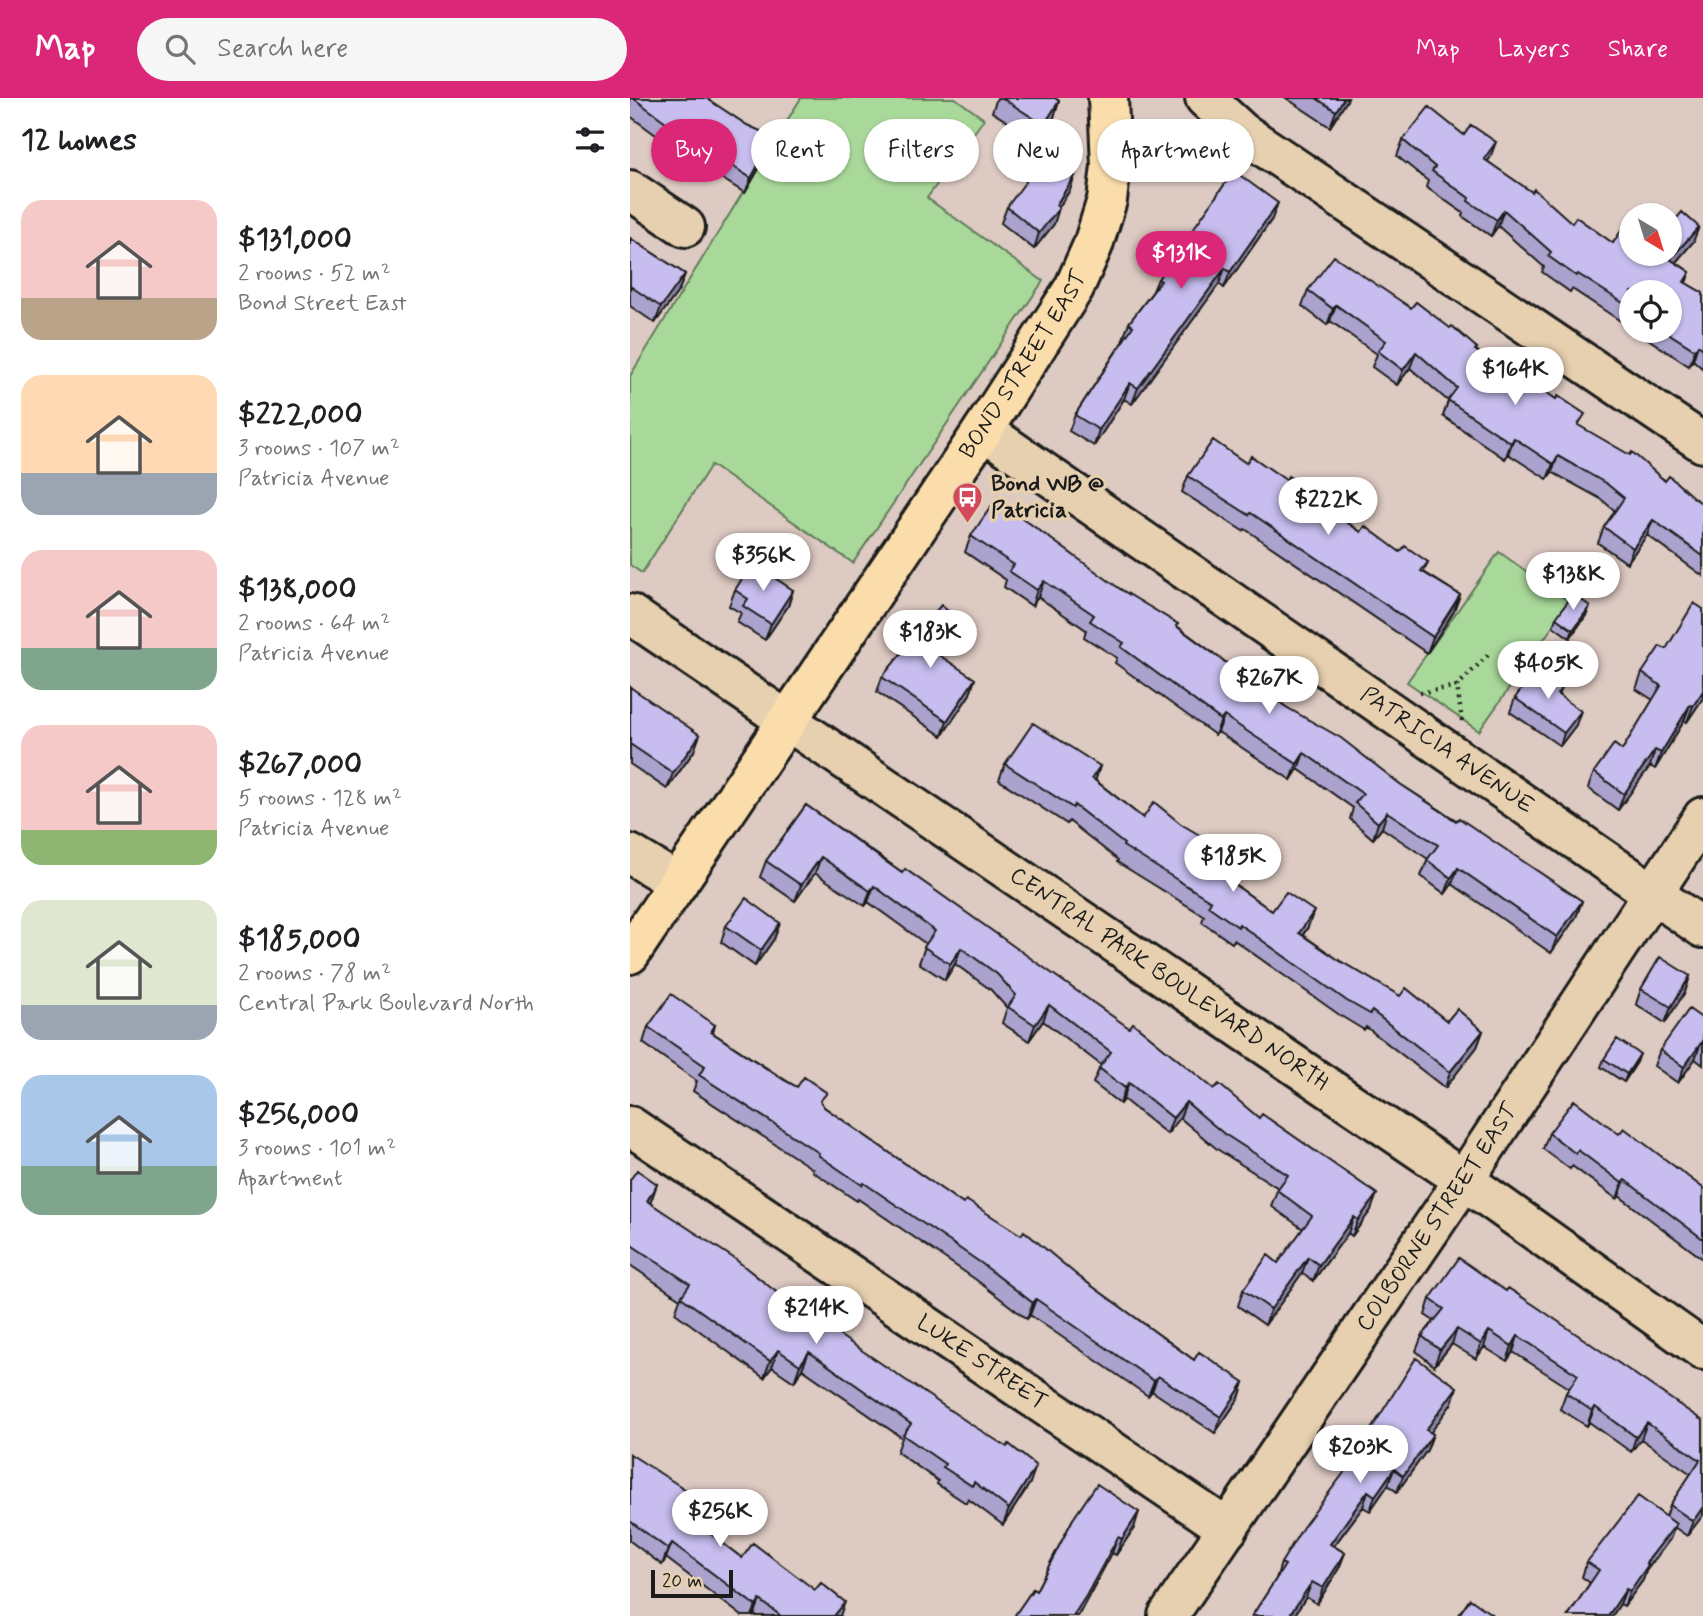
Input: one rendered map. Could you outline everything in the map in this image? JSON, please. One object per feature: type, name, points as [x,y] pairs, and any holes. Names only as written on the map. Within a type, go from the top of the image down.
[{"type":"main road","name":"BOND STREET EAST","points":[[633,942],[678,883],[786,723],[983,430],[1074,288],[1093,245],[1107,200],[1111,166],[1108,98]]},
{"type":"street","points":[[1207,99],[1242,132],[1703,443]]},
{"type":"street","points":[[630,190],[685,227]]},
{"type":"street","name":"PATRICIA AVENUE","points":[[983,430],[1703,928]]},
{"type":"street","name":"CENTRAL PARK BOULEVARD NORTH","points":[[630,614],[786,723],[1464,1180],[1703,1350]]},
{"type":"street","name":"COLBORNE STREET EAST","points":[[1168,1616],[1464,1180],[1703,817]]},
{"type":"street","points":[[630,854],[678,883]]},
{"type":"street","name":"LUKE STREET","points":[[630,1126],[1228,1529]]},
{"type":"path","points":[[1419,693],[1457,686],[1489,656]]},
{"type":"path","points":[[1457,686],[1462,722]]},
{"type":"green space","points":[[801,98],[955,98],[984,119],[979,126],[979,119],[864,119],[864,182],[939,182],[927,198],[1043,281],[853,563],[711,465],[642,573],[630,565],[630,376],[751,179],[751,182],[850,182],[850,119],[788,119]]},
{"type":"green space","points":[[1499,552],[1570,602],[1479,731],[1407,682]]},
{"type":"building","points":[[633,98],[706,98],[751,127],[751,178],[737,169],[737,119],[662,119]]},
{"type":"building","points":[[1002,98],[1055,98],[1059,101],[1048,119],[1035,119]]},
{"type":"building","points":[[1316,98],[1344,98],[1336,111]]},
{"type":"building","points":[[1429,107],[1464,135],[1471,125],[1496,142],[1484,159],[1532,192],[1534,189],[1572,223],[1576,217],[1613,243],[1619,234],[1619,266],[1681,266],[1690,272],[1684,282],[1703,293],[1703,349],[1698,345],[1695,350],[1682,342],[1682,280],[1619,280],[1619,300],[1578,274],[1576,276],[1548,256],[1551,252],[1504,210],[1497,220],[1468,201],[1469,198],[1432,171],[1435,167],[1403,140]]},
{"type":"building","points":[[1025,182],[1071,182],[1056,205],[1059,208],[1039,233],[1007,207]]},
{"type":"building","points":[[1226,182],[1249,182],[1278,203],[1230,272],[1225,268],[1138,388],[1130,383],[1099,430],[1075,415],[1133,326],[1129,323],[1161,281],[1158,279]]},
{"type":"building","points":[[1682,212],[1699,227],[1682,246]]},
{"type":"building","points":[[630,238],[685,274],[661,307],[630,286]]},
{"type":"building","points":[[1334,256],[1411,308],[1416,302],[1450,328],[1452,326],[1477,348],[1475,350],[1519,382],[1523,376],[1556,399],[1558,396],[1585,414],[1578,425],[1630,455],[1632,452],[1665,481],[1669,476],[1703,504],[1703,556],[1653,520],[1633,548],[1604,527],[1624,498],[1607,484],[1558,456],[1553,464],[1514,438],[1511,443],[1448,400],[1457,388],[1416,352],[1403,370],[1378,351],[1386,341],[1336,305],[1333,309],[1308,290]]},
{"type":"building","points":[[1213,440],[1246,463],[1251,456],[1286,480],[1288,476],[1313,493],[1310,497],[1361,532],[1365,526],[1400,552],[1405,546],[1428,562],[1421,571],[1460,595],[1433,637],[1251,513],[1249,515],[1188,476]]},
{"type":"building","points":[[996,499],[1120,589],[1178,624],[1176,626],[1286,707],[1341,738],[1400,784],[1456,821],[1459,818],[1582,901],[1557,937],[1458,868],[1451,878],[1427,860],[1438,845],[1387,812],[1378,823],[1355,803],[1363,794],[1304,753],[1297,764],[1224,716],[1221,720],[1121,647],[1124,643],[1090,621],[1094,615],[1044,581],[1037,590],[1009,571],[1014,565],[971,536]]},
{"type":"building","points":[[752,563],[793,590],[771,624],[743,606],[748,599],[735,590]]},
{"type":"building","points":[[1573,594],[1590,606],[1573,630],[1556,618]]},
{"type":"building","points":[[1694,603],[1703,609],[1703,691],[1693,706],[1690,705],[1661,753],[1655,750],[1624,794],[1594,772],[1614,744],[1622,750],[1661,686],[1642,673],[1660,646],[1666,649]]},
{"type":"building","points":[[941,605],[956,618],[930,649],[975,679],[947,721],[882,677]]},
{"type":"building","points":[[1537,668],[1563,686],[1557,694],[1581,711],[1564,733],[1515,698]]},
{"type":"building","points":[[630,687],[700,735],[673,773],[630,744]]},
{"type":"building","points":[[1033,723],[1100,766],[1092,778],[1143,818],[1154,802],[1181,824],[1223,849],[1211,868],[1272,911],[1286,892],[1314,911],[1299,933],[1400,996],[1406,988],[1447,1021],[1457,1009],[1483,1031],[1450,1072],[1372,1011],[1370,1014],[1347,1001],[1239,924],[1238,927],[1208,906],[1211,901],[1123,846],[1124,844],[1074,805],[1073,808],[1005,764]]},
{"type":"building","points":[[806,805],[902,873],[905,869],[1129,1028],[1133,1023],[1214,1089],[1219,1084],[1259,1118],[1262,1114],[1377,1194],[1358,1220],[1354,1217],[1319,1265],[1308,1257],[1271,1309],[1243,1290],[1268,1255],[1278,1263],[1312,1216],[1277,1190],[1288,1175],[1223,1133],[1186,1102],[1173,1118],[1129,1083],[1125,1088],[1099,1068],[1111,1052],[1049,1005],[1035,1025],[1008,1007],[1016,995],[997,974],[961,948],[950,964],[924,947],[935,931],[874,886],[870,891],[821,857],[801,885],[766,861]]},
{"type":"building","points":[[746,898],[780,923],[761,950],[726,926]]},
{"type":"building","points":[[1660,957],[1690,976],[1671,1007],[1641,989]]},
{"type":"building","points":[[671,994],[715,1025],[711,1032],[784,1080],[797,1087],[804,1077],[827,1093],[820,1101],[824,1107],[963,1204],[966,1200],[1021,1235],[1024,1231],[1078,1276],[1194,1360],[1199,1352],[1244,1382],[1221,1417],[1158,1376],[1154,1381],[1036,1299],[1033,1303],[981,1263],[864,1183],[862,1185],[818,1155],[819,1153],[699,1075],[705,1066],[648,1027]]},
{"type":"building","points":[[1689,1009],[1703,1019],[1703,1045],[1701,1043],[1684,1067],[1660,1050]]},
{"type":"building","points":[[1617,1039],[1640,1054],[1627,1074],[1604,1059]]},
{"type":"building","points":[[1574,1100],[1619,1134],[1624,1128],[1703,1188],[1703,1239],[1625,1180],[1622,1183],[1578,1150],[1576,1154],[1549,1133]]},
{"type":"building","points":[[637,1170],[657,1184],[647,1201],[735,1259],[780,1295],[972,1425],[1007,1447],[1009,1444],[1036,1466],[1009,1509],[974,1482],[972,1486],[943,1467],[945,1464],[903,1435],[911,1424],[809,1352],[800,1365],[778,1350],[770,1361],[681,1297],[690,1284],[630,1244],[630,1180]]},
{"type":"building","points":[[1459,1258],[1506,1291],[1508,1288],[1537,1307],[1703,1421],[1703,1507],[1693,1521],[1670,1505],[1700,1460],[1647,1423],[1636,1437],[1595,1407],[1592,1411],[1566,1393],[1578,1375],[1518,1336],[1512,1346],[1489,1331],[1481,1344],[1457,1329],[1440,1350],[1422,1336],[1444,1309],[1430,1299]]},
{"type":"building","points":[[1416,1358],[1457,1387],[1426,1430],[1433,1434],[1403,1476],[1394,1469],[1375,1496],[1368,1491],[1330,1544],[1345,1553],[1323,1588],[1312,1582],[1289,1616],[1252,1616],[1285,1565],[1281,1563],[1303,1527],[1343,1474]]},
{"type":"building","points":[[630,1454],[702,1500],[690,1518],[742,1558],[753,1543],[815,1590],[821,1583],[845,1602],[834,1616],[781,1616],[760,1600],[756,1606],[672,1543],[668,1549],[630,1521]]},
{"type":"building","points":[[1097,1484],[1139,1512],[1122,1539],[1118,1537],[1073,1616],[1016,1616],[1033,1589],[1036,1591],[1073,1519]]},
{"type":"building","points":[[1638,1496],[1676,1524],[1646,1563],[1648,1565],[1630,1591],[1626,1589],[1608,1616],[1568,1616],[1599,1570],[1587,1562]]},
{"type":"building","points":[[1470,1599],[1494,1616],[1458,1616]]},
{"type":"place","name":"Bond WB @ Patricia","points":[[968,525]]}]
